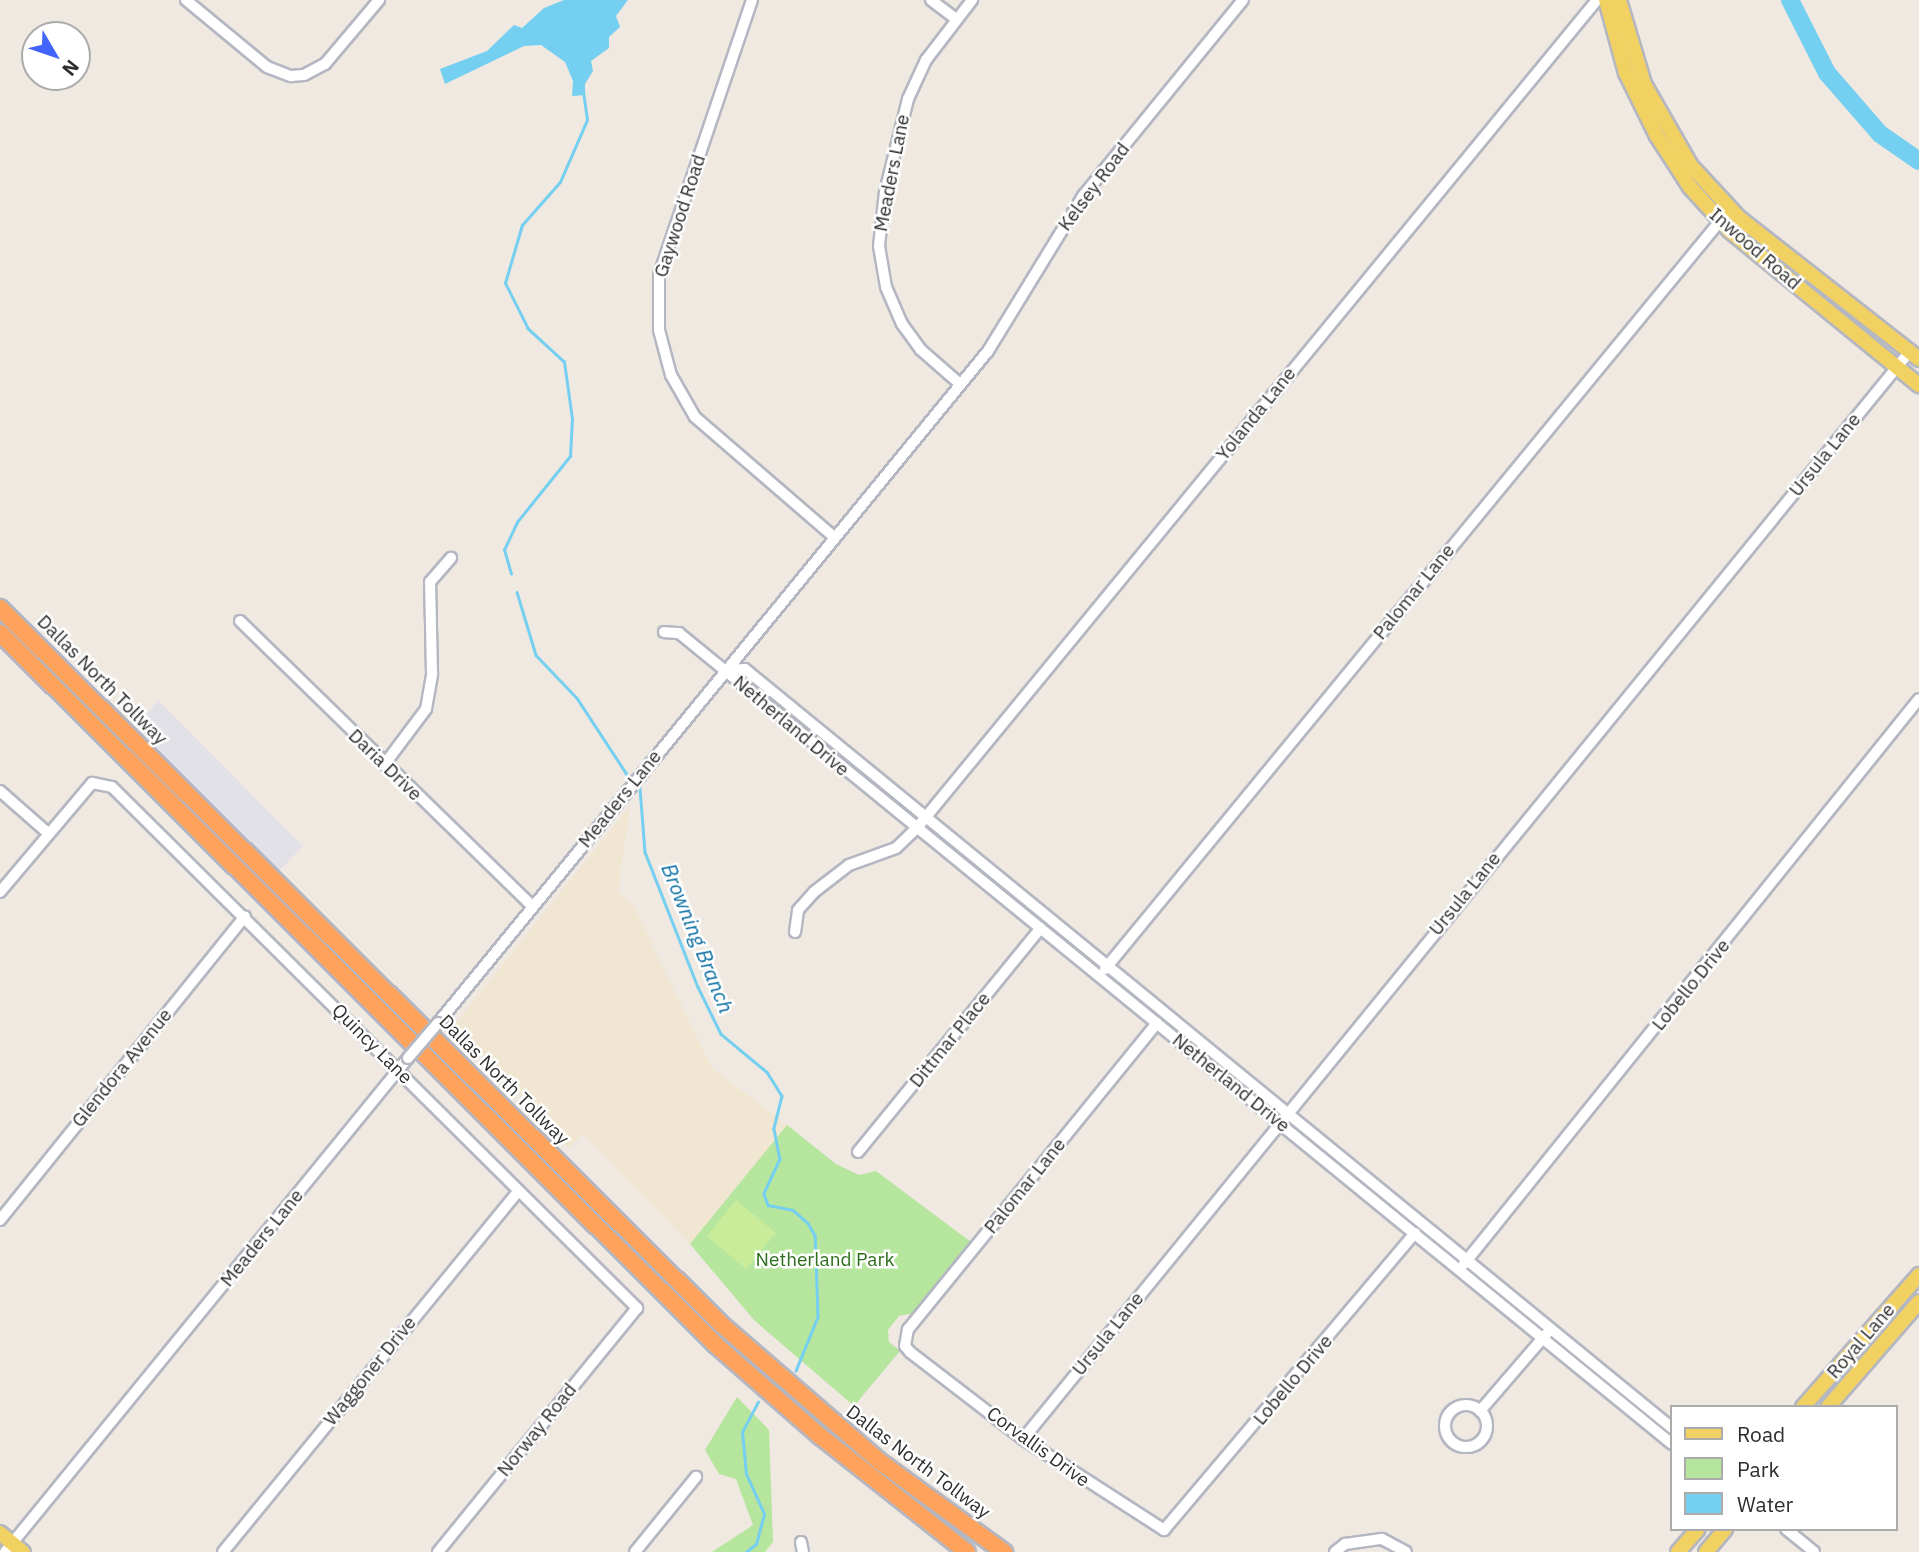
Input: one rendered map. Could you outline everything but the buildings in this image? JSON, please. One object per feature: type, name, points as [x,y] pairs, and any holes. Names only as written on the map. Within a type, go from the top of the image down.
[{"type":"highway","name":"Dallas North Tollway","points":[[0,608],[722,1324],[879,1461],[1004,1552]]},
{"type":"highway","name":"Dallas North Tollway","points":[[0,633],[716,1345],[820,1436],[967,1552]]},
{"type":"main road","name":"Inwood Road","points":[[1606,0],[1626,73],[1691,166],[1730,209],[1914,355]]},
{"type":"main road","name":"Inwood Road","points":[[1619,0],[1651,112],[1690,187],[1720,221],[1919,385]]},
{"type":"main road","name":"Royal Lane","points":[[1805,1405],[1919,1275]]},
{"type":"main road","name":"Royal Lane","points":[[1830,1405],[1919,1302]]},
{"type":"main road","points":[[1855,1348],[1869,1360]]},
{"type":"main road","points":[[1678,1552],[1696,1531]]},
{"type":"main road","points":[[1706,1552],[1723,1531]]},
{"type":"main road","points":[[0,1533],[14,1549]]},
{"type":"street","points":[[186,0],[267,67],[290,76],[304,75],[325,64],[379,0]]},
{"type":"street","name":"Gaywood Road","points":[[752,0],[659,274],[659,330],[671,375],[695,417],[834,537]]},
{"type":"street","points":[[931,0],[956,19]]},
{"type":"street","name":"Meaders Lane","points":[[14,1549],[408,1058],[960,384],[921,350],[902,324],[886,287],[879,246],[885,192],[908,99],[926,60],[972,0]]},
{"type":"street","name":"Kelsey Road","points":[[960,384],[1022,302],[1083,196],[1243,0]]},
{"type":"street","name":"Yolanda Lane","points":[[795,932],[798,910],[814,892],[849,865],[896,848],[916,829],[1597,0]]},
{"type":"street","name":"Palomar Lane","points":[[1100,976],[1730,209]]},
{"type":"street","name":"Ursula Lane","points":[[1023,1439],[1286,1112],[1897,366],[1914,355]]},
{"type":"street","points":[[384,765],[426,709],[432,674],[430,582],[450,558]]},
{"type":"street","name":"Daria Drive","points":[[240,621],[384,765],[532,906]]},
{"type":"street","points":[[664,632],[679,633],[725,670]]},
{"type":"street","name":"Netherland Drive","points":[[725,670],[745,669],[1671,1427]]},
{"type":"street","name":"Netherland Drive","points":[[725,670],[916,829],[1671,1443]]},
{"type":"street","name":"Lobello Drive","points":[[1459,1270],[1919,699]]},
{"type":"street","name":"Quincy Lane","points":[[48,833],[92,783],[104,783],[245,916],[637,1308]]},
{"type":"street","points":[[0,791],[48,833],[0,892]]},
{"type":"street","name":"Glendora Avenue","points":[[0,1220],[245,916]]},
{"type":"street","name":"Dittmar Place","points":[[858,1152],[1041,928]]},
{"type":"street","name":"Palomar Lane","points":[[910,1352],[905,1346],[908,1329],[1157,1023]]},
{"type":"street","points":[[1188,1049],[1197,1039]]},
{"type":"street","points":[[1368,1196],[1377,1186]]},
{"type":"street","name":"Waggoner Drive","points":[[223,1552],[518,1191]]},
{"type":"street","name":"Lobello Drive","points":[[1171,1527],[1415,1233]]},
{"type":"street","name":"Norway Road","points":[[438,1552],[637,1308]]},
{"type":"street","points":[[1480,1411],[1551,1329]]},
{"type":"street","name":"Corvallis Drive","points":[[910,1352],[1023,1439],[1158,1530],[1171,1527]]},
{"type":"street","points":[[1593,1379],[1601,1369]]},
{"type":"street","points":[[1460,1405],[1480,1411],[1488,1425],[1484,1438],[1473,1447],[1457,1446],[1447,1436],[1447,1414],[1460,1405]]},
{"type":"street","points":[[635,1552],[696,1477]]},
{"type":"street","points":[[1788,1531],[1814,1552]]},
{"type":"street","points":[[1335,1552],[1345,1544],[1382,1539],[1406,1552]]},
{"type":"shaded area","points":[[158,700],[303,846],[279,871],[135,729]]},
{"type":"shaded area","points":[[630,806],[618,891],[633,905],[712,1068],[787,1125],[690,1244],[583,1134],[569,1148],[455,1024]]},
{"type":"green space","name":"Netherland Park","points":[[787,1125],[836,1164],[859,1175],[876,1171],[971,1242],[914,1313],[899,1316],[888,1330],[889,1342],[900,1351],[854,1406],[754,1320],[690,1244]]},
{"type":"green space","points":[[736,1200],[776,1233],[746,1269],[707,1236]]},
{"type":"green space","points":[[737,1397],[769,1430],[773,1542],[765,1552],[712,1552],[753,1525],[736,1479],[719,1474],[705,1450]]},
{"type":"water","points":[[564,0],[628,0],[616,16],[620,27],[609,37],[609,48],[591,61],[593,71],[585,84],[585,95],[572,96],[573,81],[565,62],[541,45],[524,46],[445,84],[440,69],[487,51],[514,25],[522,28],[544,8]]},
{"type":"waterway","points":[[1790,0],[1827,73],[1880,134],[1919,161]]},
{"type":"waterway","name":"Browning Branch","points":[[511,574],[504,550],[517,522],[570,456],[572,419],[564,362],[528,329],[505,283],[522,225],[560,182],[587,120],[583,92]]},
{"type":"waterway","name":"Browning Branch","points":[[517,592],[536,655],[577,698],[628,776]]},
{"type":"waterway","name":"Browning Branch","points":[[640,788],[645,852],[698,987],[721,1034],[767,1072],[782,1096],[774,1129],[780,1159],[764,1194],[768,1205],[793,1210],[808,1223],[815,1235],[818,1317],[796,1371]]},
{"type":"waterway","name":"Browning Branch","points":[[746,1552],[756,1544],[764,1514],[746,1474],[742,1432],[758,1402]]}]
